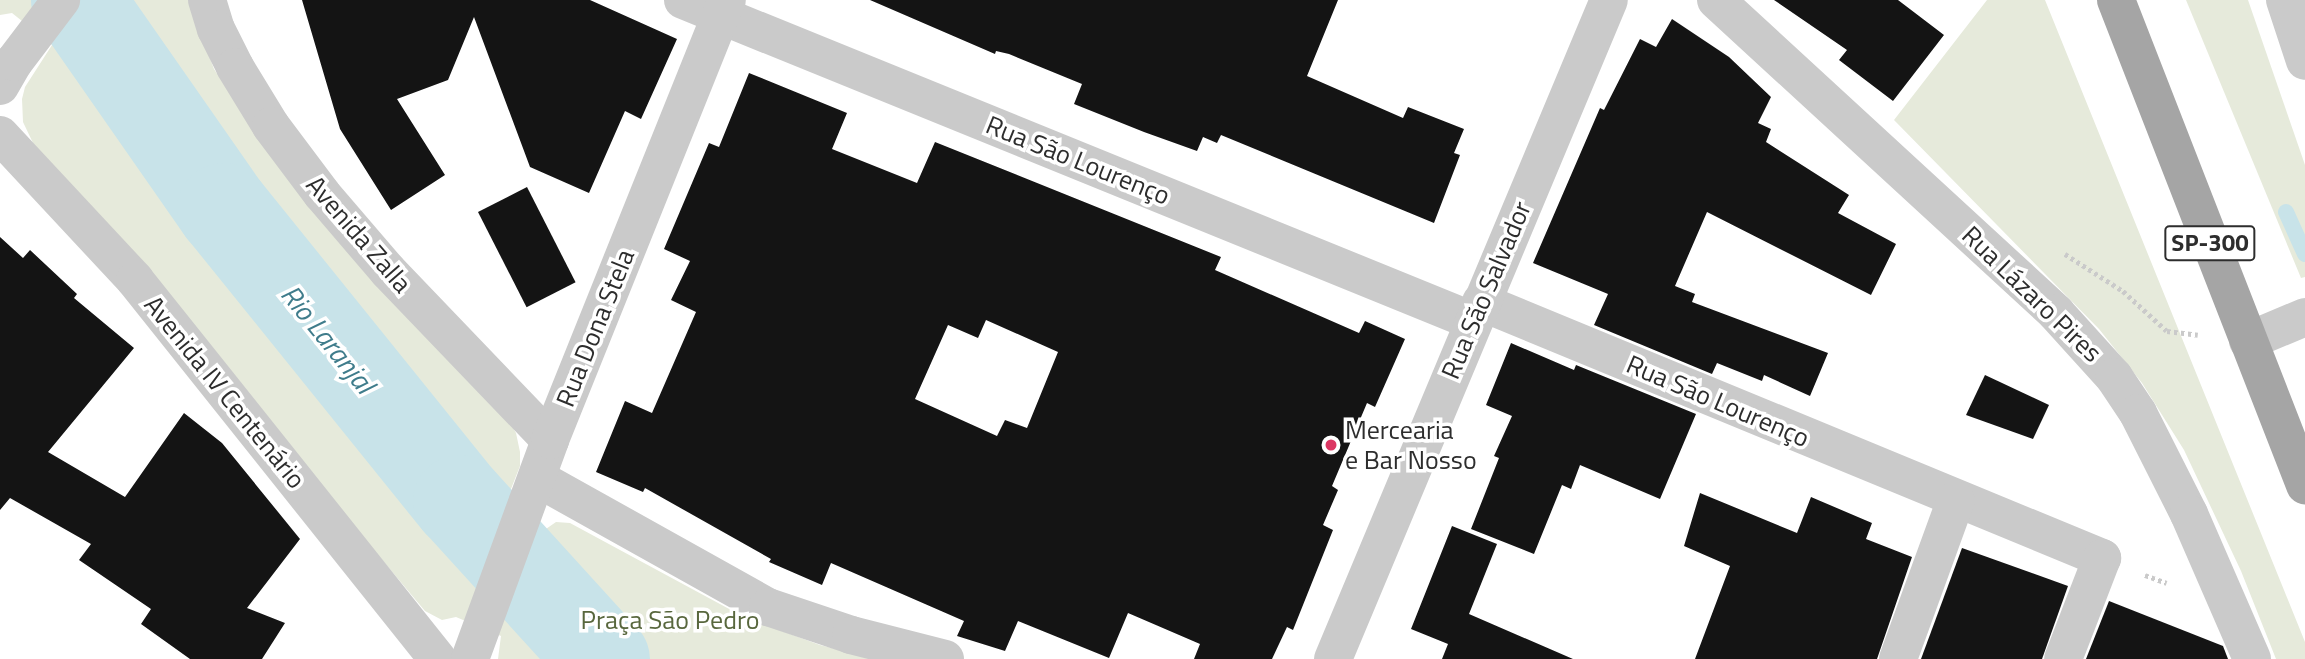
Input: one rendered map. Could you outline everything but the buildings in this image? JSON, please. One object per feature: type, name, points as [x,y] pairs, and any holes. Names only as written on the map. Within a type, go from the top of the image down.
[{"type":"main road","name":"SP-300","points":[[2116,0],[2305,485]]},
{"type":"street","points":[[0,86],[35,33],[61,0]]},
{"type":"street","name":"Avenida Zalla","points":[[208,0],[216,29],[235,67],[271,126],[322,194],[388,271],[550,440]]},
{"type":"street","name":"Rua São Lourenço","points":[[683,0],[724,7],[1477,311],[2102,558]]},
{"type":"street","name":"Rua São Salvador","points":[[1333,659],[1609,0]]},
{"type":"street","name":"Rua Lázaro Pires","points":[[1716,0],[2090,347],[2138,413],[2223,587],[2252,659]]},
{"type":"street","points":[[2285,0],[2305,61]]},
{"type":"street","name":"Rua Dona Stela","points":[[475,644],[550,440],[724,7]]},
{"type":"street","name":"Avenida IV Centenário","points":[[0,135],[135,279],[438,659]]},
{"type":"street","points":[[2248,341],[2305,317]]},
{"type":"street","points":[[537,478],[768,607],[851,635],[945,659]]},
{"type":"street","points":[[1898,659],[1956,500]]},
{"type":"street","points":[[2063,659],[2102,558]]},
{"type":"path","points":[[2102,558],[2189,592],[2223,587]]},
{"type":"green space","name":"Praça São Pedro","points":[[0,0],[188,0],[214,69],[246,117],[508,419],[516,433],[520,452],[520,466],[509,494],[543,531],[556,522],[570,523],[744,617],[820,645],[875,659],[498,659],[501,636],[456,617],[442,620],[425,611],[33,143],[23,122],[22,99],[25,87],[52,45],[12,13],[0,15]]},
{"type":"green space","points":[[1987,0],[2045,0],[2305,642],[2305,659],[2276,659],[2241,571],[2184,450],[2142,383],[2099,329],[1894,120]]},
{"type":"green space","points":[[2186,0],[2248,0],[2305,165],[2305,277],[2301,278]]},
{"type":"waterway","name":"Rio Laranjal","points":[[77,0],[223,209],[459,501],[603,659]]},
{"type":"waterway","points":[[2286,212],[2305,254]]},
{"type":"place","name":"Mercearia e Bar Nosso","points":[[1331,445]]}]
